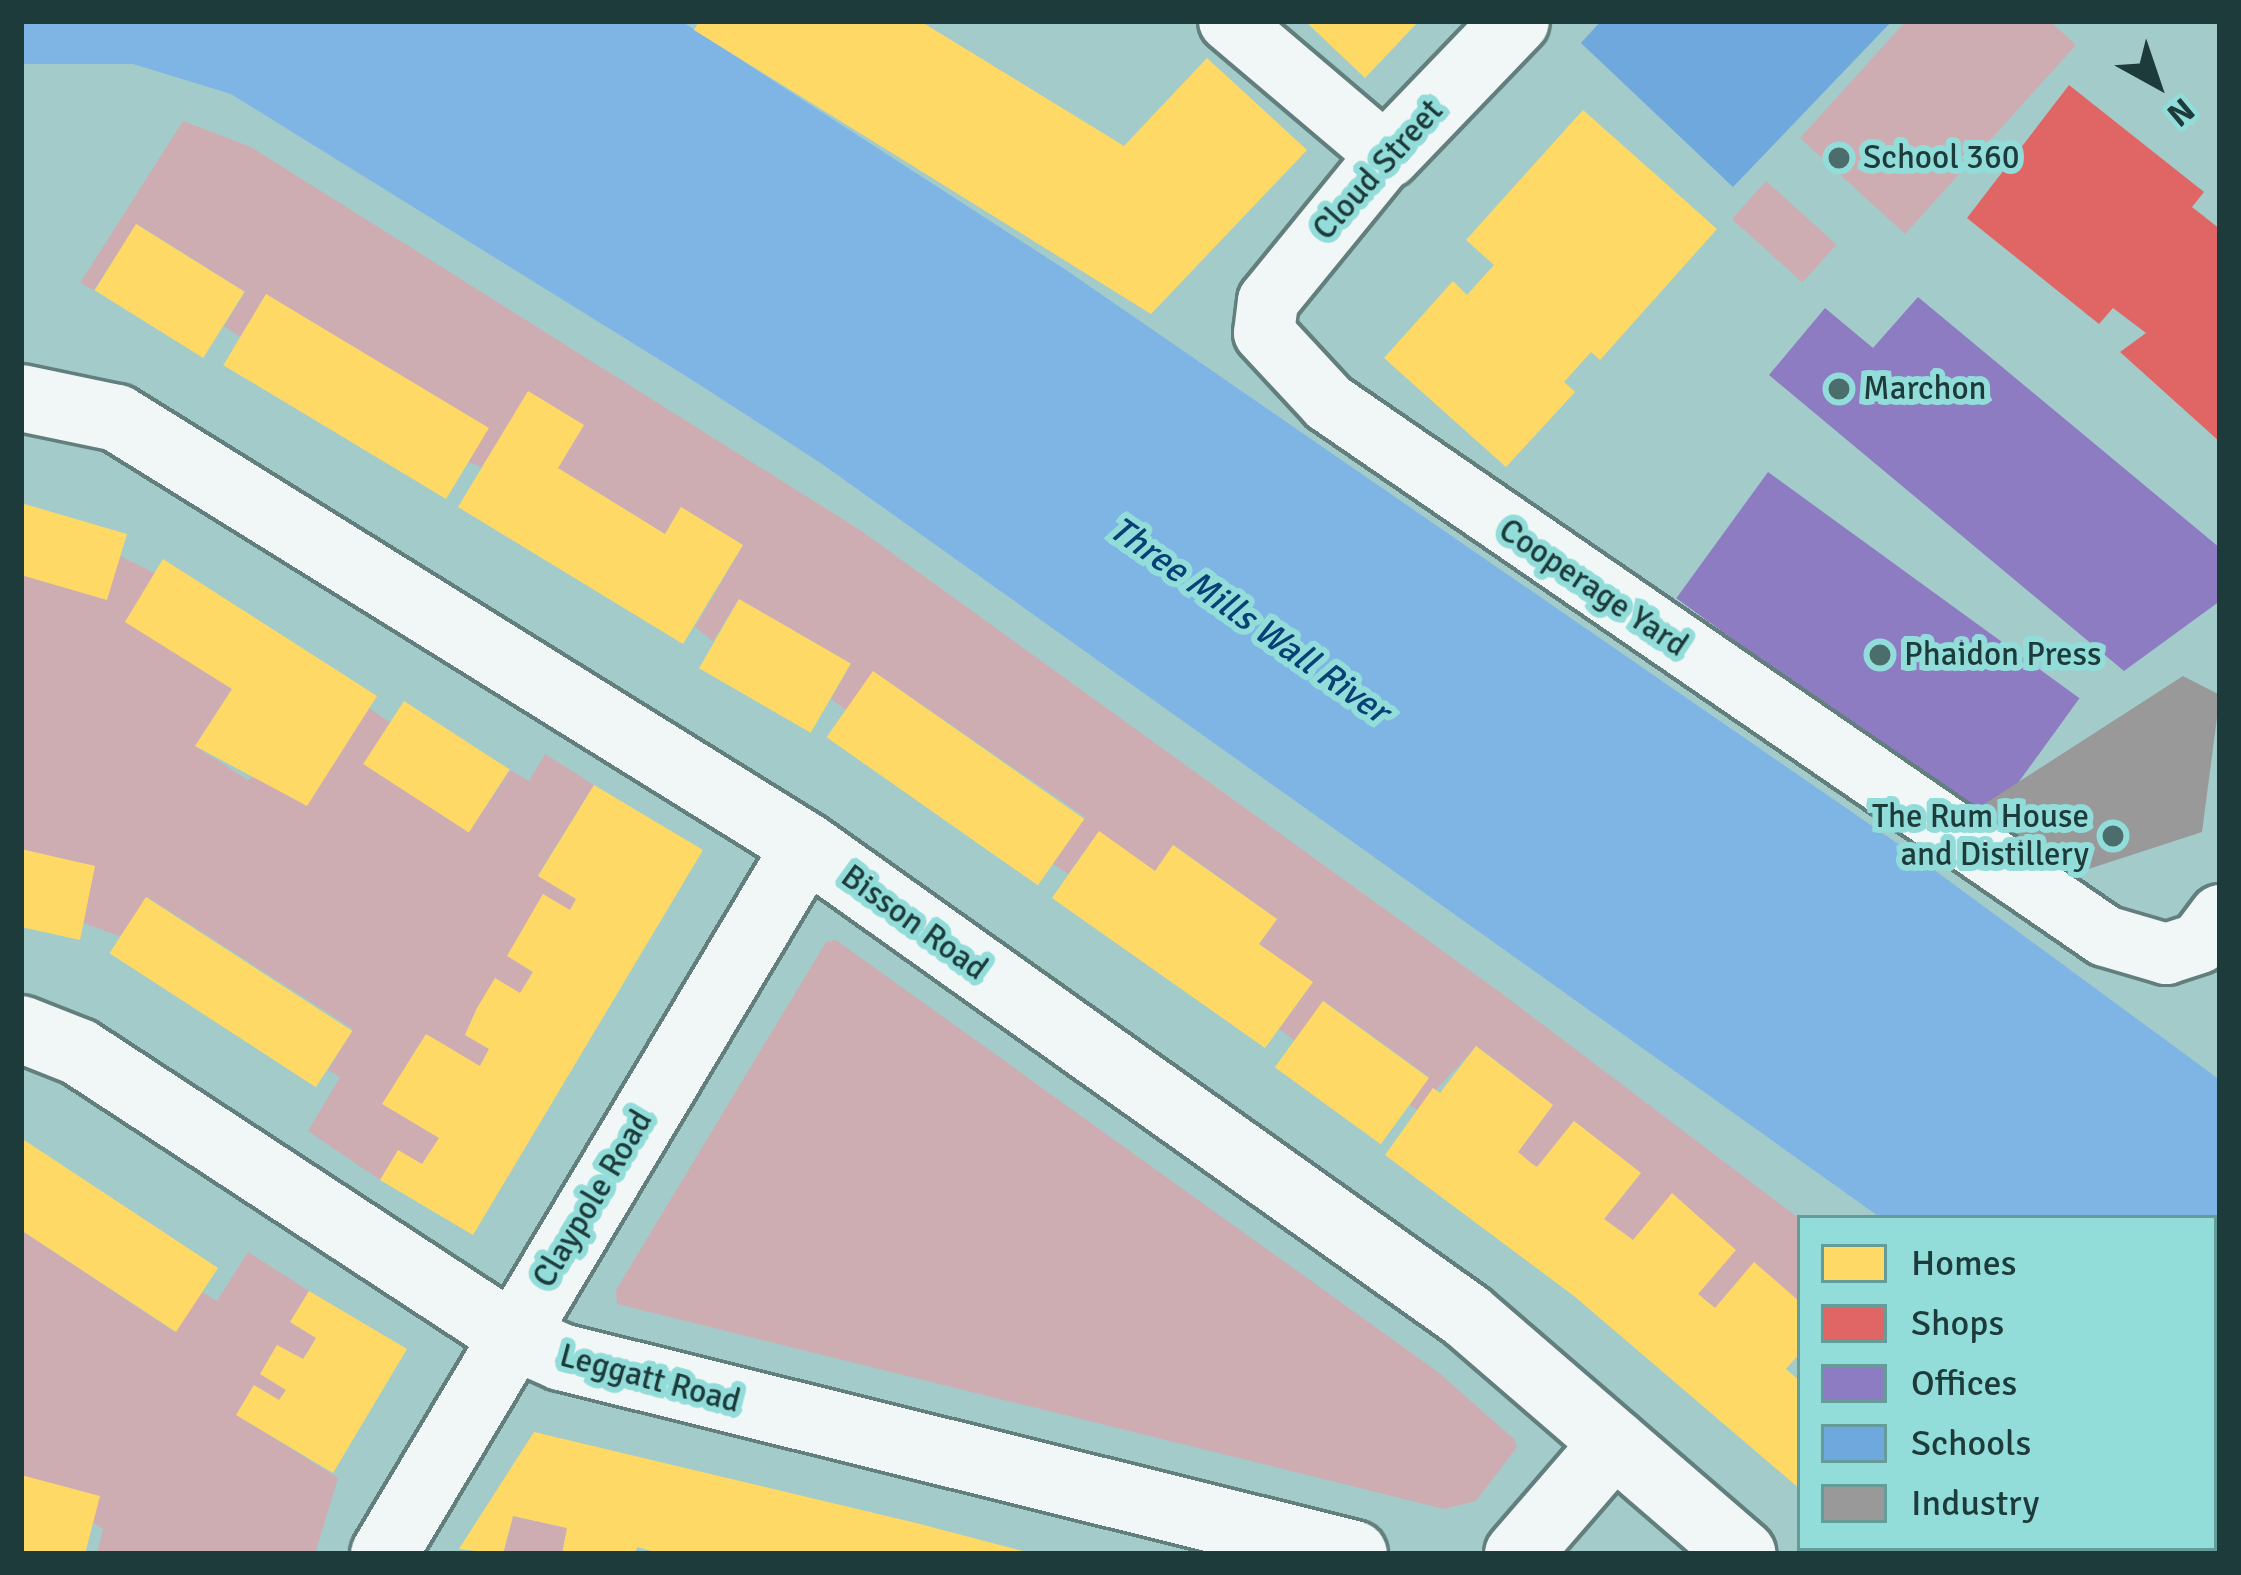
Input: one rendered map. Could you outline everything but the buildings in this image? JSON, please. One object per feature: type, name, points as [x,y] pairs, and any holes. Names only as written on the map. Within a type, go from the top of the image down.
[{"type":"street","points":[[1229,21],[1387,154]]},
{"type":"street","name":"Cloud Street","points":[[1264,333],[1268,301],[1387,154],[1516,21]]},
{"type":"street","name":"Cooperage Yard","points":[[1264,333],[1355,422],[2105,936],[2166,954],[2199,943],[2220,915]]},
{"type":"street","name":"Bisson Road","points":[[21,398],[117,418],[806,846],[1467,1316],[1743,1554]]},
{"type":"street","name":"Claypole Road","points":[[384,1554],[806,846]]},
{"type":"street","name":"Leggatt Road","points":[[21,1029],[79,1052],[511,1335],[613,1374],[1354,1554]]},
{"type":"street","points":[[1518,1554],[1614,1443]]},
{"type":"shaded area","points":[[1906,21],[2050,21],[2076,45],[1905,234],[1800,138]]},
{"type":"shaded area","points":[[183,121],[251,147],[860,530],[1501,993],[1797,1217],[1797,1302],[1715,1308],[1698,1294],[1735,1250],[1673,1194],[1633,1240],[1604,1219],[1641,1173],[1574,1121],[1537,1167],[1531,1163],[1518,1152],[1553,1105],[1477,1046],[1417,1110],[1410,1105],[1429,1077],[1324,1001],[1295,1041],[1279,1029],[1312,983],[1259,944],[1277,919],[1174,845],[1155,871],[1099,832],[1068,874],[1053,864],[1085,817],[874,672],[846,710],[831,699],[851,664],[739,599],[713,641],[695,627],[743,545],[681,507],[665,534],[558,468],[584,425],[529,392],[482,467],[468,462],[487,429],[267,295],[240,337],[224,326],[245,292],[137,224],[94,290],[80,283]]},
{"type":"shaded area","points":[[1766,181],[1837,245],[1802,282],[1732,219]]},
{"type":"shaded area","points":[[120,556],[155,573],[177,654],[232,689],[195,746],[248,780],[369,708],[391,723],[365,765],[469,832],[510,770],[529,781],[545,754],[594,785],[538,875],[576,899],[570,910],[526,925],[507,956],[533,972],[520,993],[477,1008],[465,1035],[489,1049],[480,1066],[383,1104],[439,1138],[422,1164],[380,1180],[308,1131],[340,1077],[328,1070],[353,1029],[147,897],[122,937],[83,923],[21,849],[21,575]]},
{"type":"shaded area","points":[[836,940],[1438,1372],[1514,1439],[1517,1447],[1476,1501],[1444,1509],[617,1304],[616,1290],[826,942]]},
{"type":"shaded area","points":[[21,1230],[175,1332],[202,1292],[217,1301],[248,1252],[309,1291],[290,1322],[316,1338],[303,1359],[277,1345],[260,1374],[286,1390],[279,1400],[237,1415],[338,1478],[315,1554],[97,1554],[103,1529],[21,1475]]},
{"type":"shaded area","points":[[513,1516],[567,1528],[562,1554],[503,1554]]},
{"type":"water","name":"Three Mills Wall River","points":[[21,21],[681,21],[1066,270],[1907,850],[2220,1080],[2220,1454],[2217,1215],[1877,1215],[822,464],[697,383],[231,94],[133,64],[21,64]]},
{"type":"place","name":"School 360","points":[[1839,158]]},
{"type":"place","name":"Marchon","points":[[1839,389]]},
{"type":"place","name":"Phaidon Press","points":[[1880,655]]},
{"type":"place","name":"The Rum House and Distillery","points":[[2113,836]]}]
